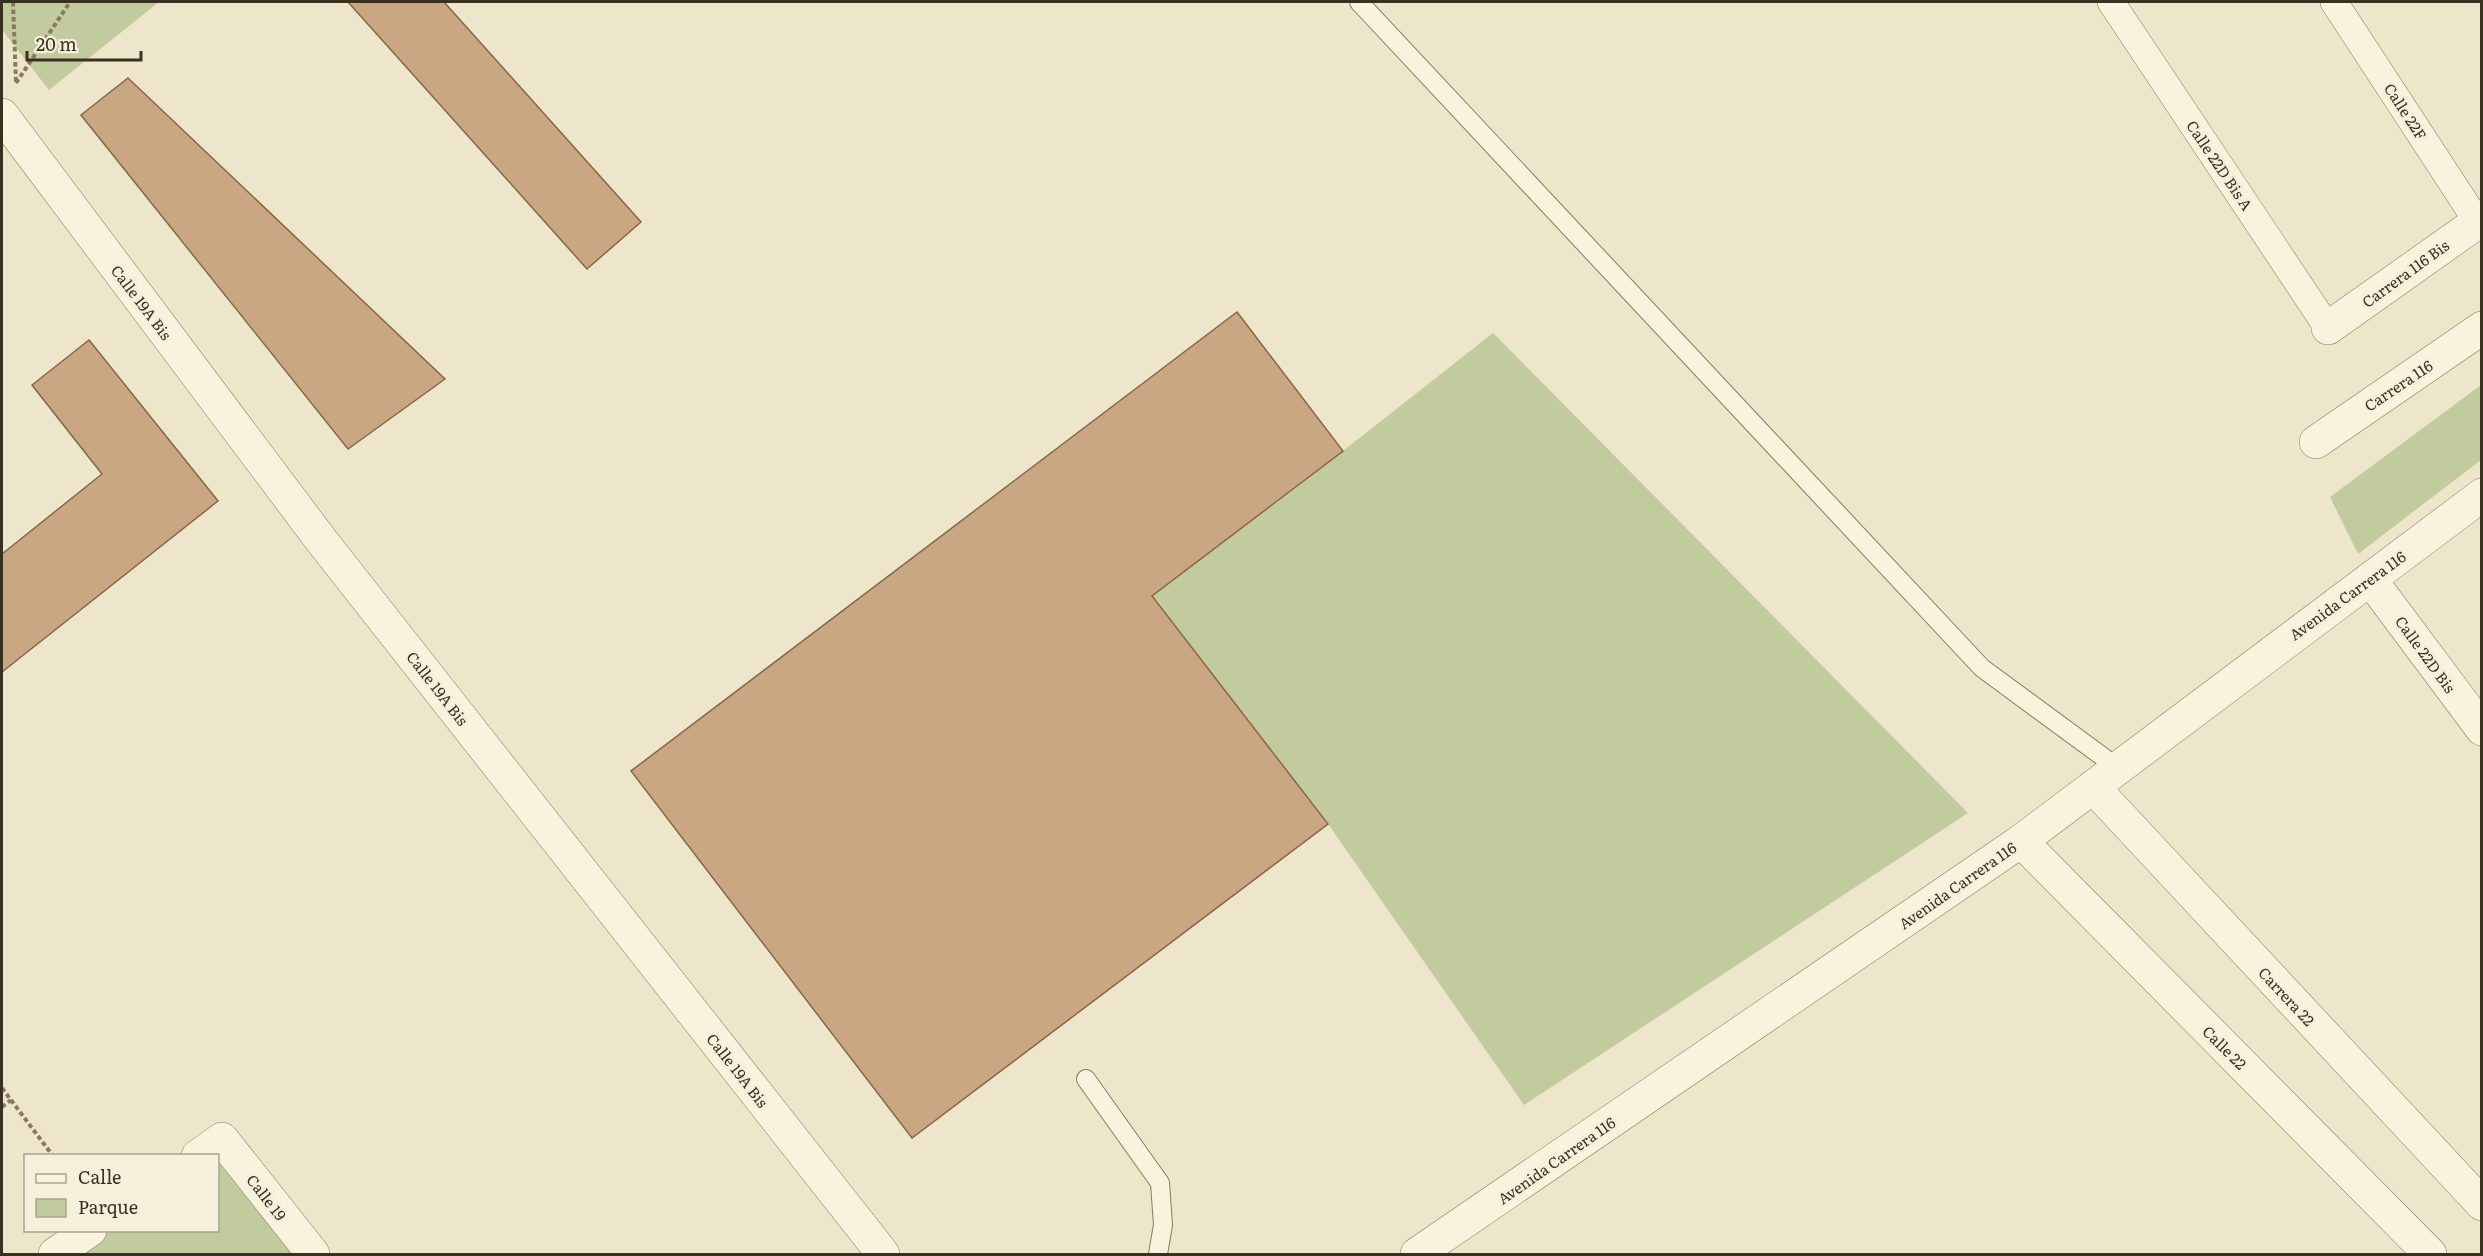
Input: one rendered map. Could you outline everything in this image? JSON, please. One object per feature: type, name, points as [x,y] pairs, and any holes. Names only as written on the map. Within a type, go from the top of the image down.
[{"type":"street","name":"Calle 22D Bis A","points":[[2111,2],[2328,328]]},
{"type":"street","name":"Calle 22F","points":[[2334,2],[2479,220]]},
{"type":"street","name":"Calle 19A Bis","points":[[2,115],[321,540],[883,1254]]},
{"type":"street","name":"Carrera 116 Bis","points":[[2328,328],[2479,220]]},
{"type":"street","name":"Carrera 116","points":[[2316,442],[2481,328]]},
{"type":"street","name":"Avenida Carrera 116","points":[[1417,1254],[2021,841],[2481,495]]},
{"type":"street","name":"Calle 22D Bis","points":[[2370,579],[2481,729]]},
{"type":"street","name":"Carrera 22","points":[[2105,777],[2481,1204]]},
{"type":"street","name":"Calle 22","points":[[2021,841],[2430,1254]]},
{"type":"street","name":"Calle 19","points":[[219,1156],[313,1254]]},
{"type":"street","points":[[55,1254],[87,1232]]},
{"type":"lane","points":[[1359,2],[1982,668],[2105,777]]},
{"type":"lane","points":[[1086,1079],[1160,1184],[1162,1225],[1158,1254]]},
{"type":"path","points":[[13,2],[16,83],[70,2]]},
{"type":"path","points":[[2,1088],[52,1154]]},
{"type":"path","points":[[2,1107],[11,1100]]},
{"type":"green space","points":[[2,2],[159,2],[49,90],[2,30]]},
{"type":"green space","points":[[1493,333],[1968,813],[1524,1105],[1328,824],[1152,596],[1343,451]]},
{"type":"green space","points":[[2481,385],[2481,460],[2358,554],[2330,497]]},
{"type":"green space","points":[[219,1159],[299,1248],[291,1254],[61,1254],[91,1232],[219,1232]]},
{"type":"building","points":[[348,2],[444,2],[641,222],[587,269]]},
{"type":"building","points":[[128,78],[445,379],[348,449],[81,115]]},
{"type":"building","points":[[1237,312],[1343,451],[1152,596],[1328,824],[912,1138],[631,771]]},
{"type":"building","points":[[89,340],[218,501],[2,672],[2,554],[102,474],[32,385]]}]
